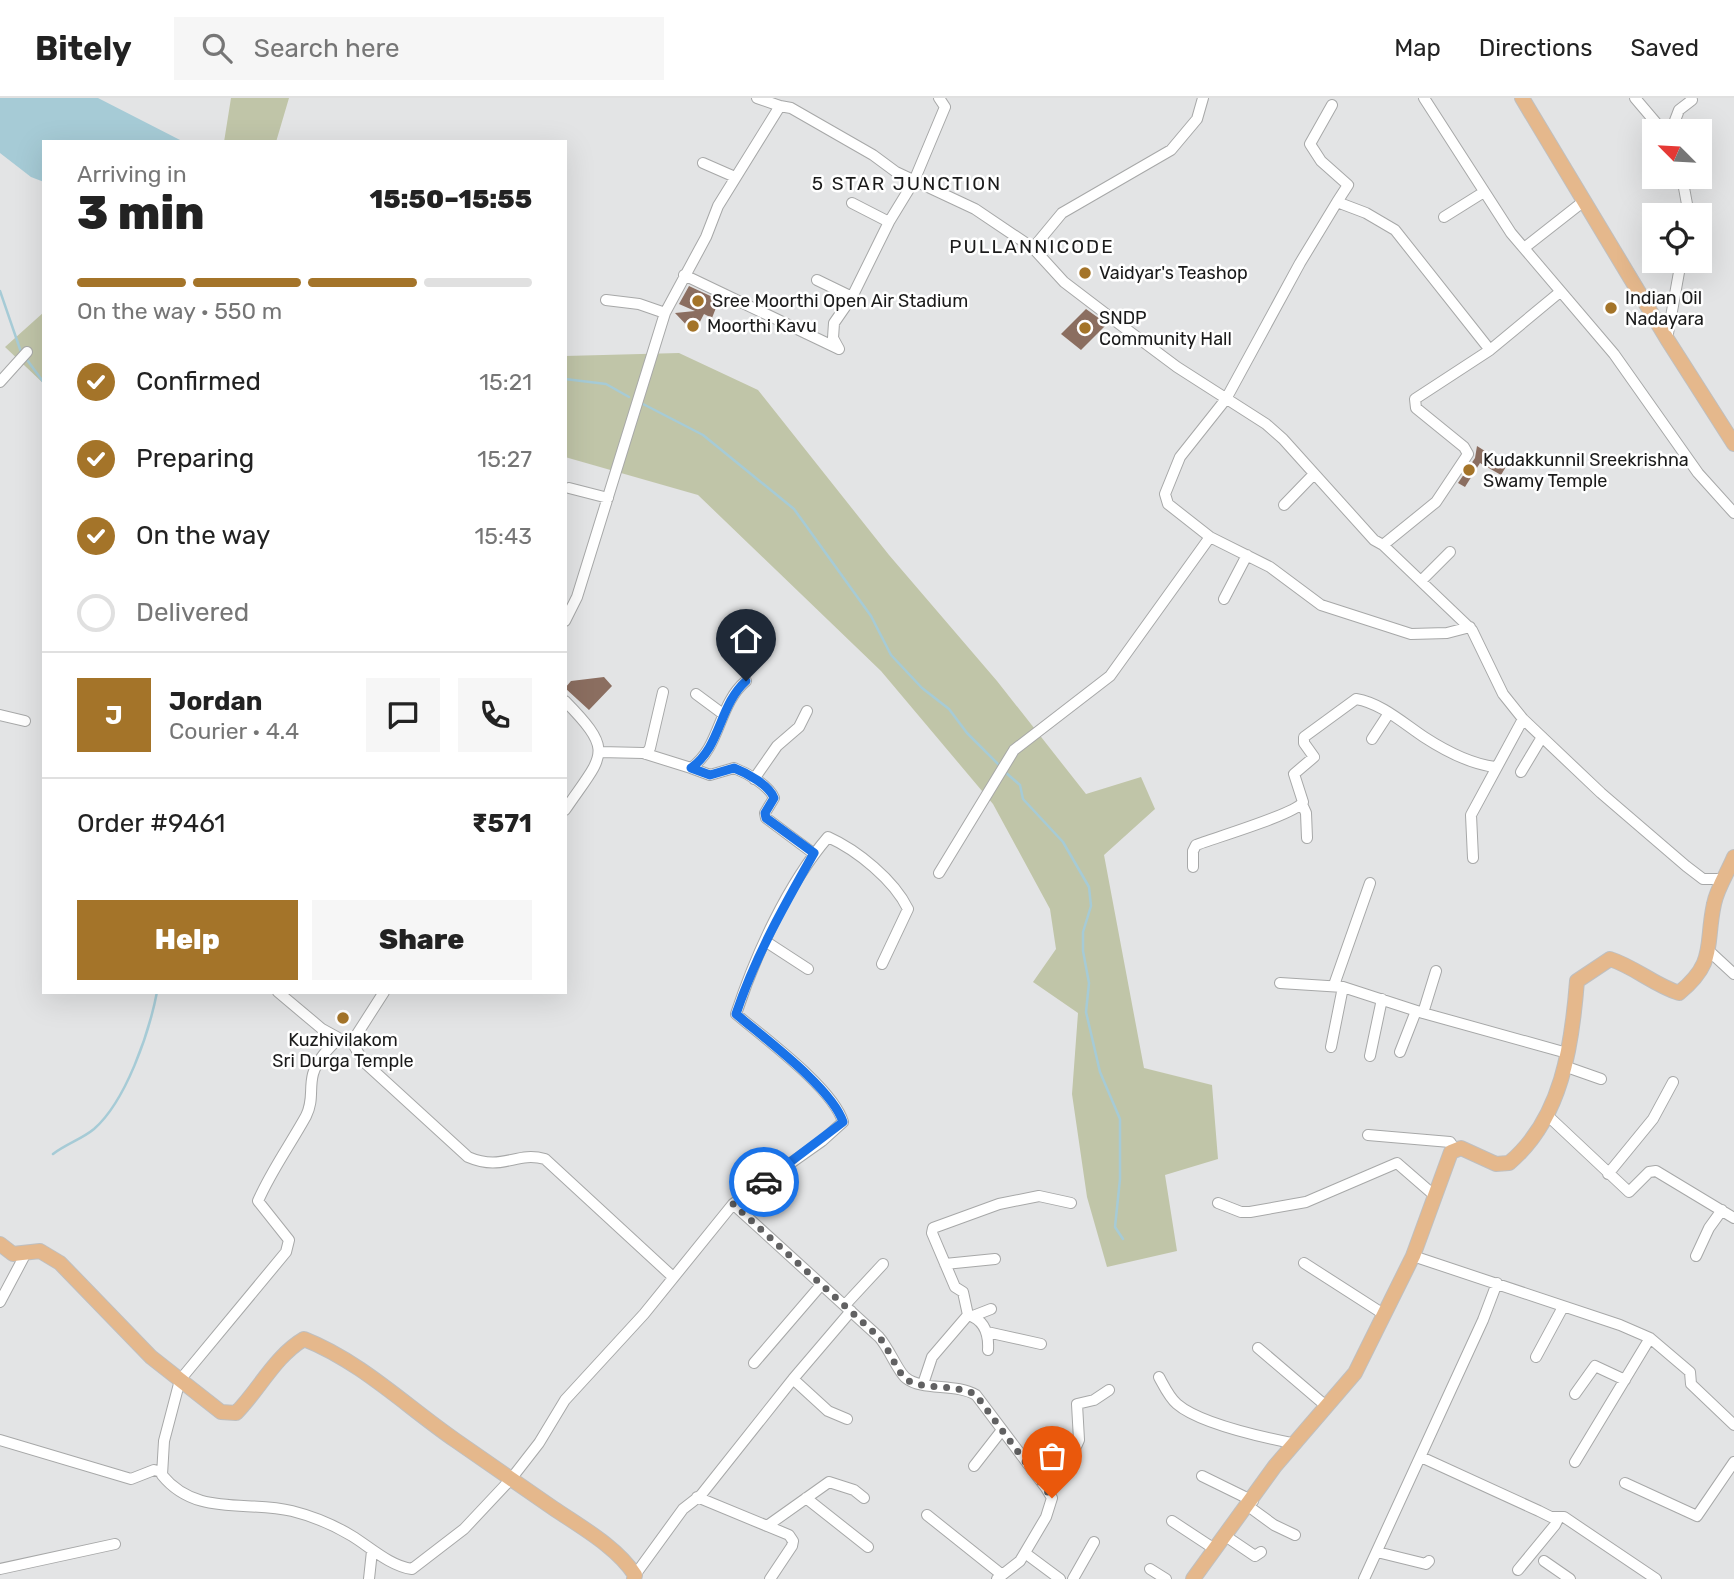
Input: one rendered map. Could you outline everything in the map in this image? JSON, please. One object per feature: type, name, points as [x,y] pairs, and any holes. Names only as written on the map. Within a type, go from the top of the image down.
[{"type":"main road","points":[[1522,98],[1667,340],[1734,444]]},
{"type":"main road","points":[[1193,1579],[1275,1466],[1355,1373],[1413,1256],[1449,1155],[1461,1147],[1496,1164],[1509,1163],[1527,1145],[1547,1115],[1566,1060],[1573,1027],[1577,981],[1610,958],[1661,987],[1679,993],[1697,978],[1708,950],[1714,903],[1734,857]]},
{"type":"main road","points":[[0,1244],[13,1254],[40,1251],[60,1263],[151,1357],[221,1412],[236,1413],[253,1397],[289,1348],[304,1339],[324,1347],[382,1385],[419,1415],[581,1527],[628,1563],[635,1577]]},
{"type":"street","points":[[757,98],[791,108],[914,181],[975,209],[1032,248],[1075,290],[1177,367],[1266,424],[1374,540],[1421,580],[1469,628],[1489,662],[1503,694],[1523,719],[1637,826],[1686,866],[1703,879],[1724,879]]},
{"type":"street","points":[[684,275],[839,349],[832,332],[834,323],[852,297],[889,222],[914,181],[945,107],[939,98]]},
{"type":"street","points":[[1032,248],[1062,212],[1171,150],[1197,119],[1203,98]]},
{"type":"street","points":[[1424,98],[1484,192],[1524,248],[1614,354],[1698,473],[1734,513]]},
{"type":"street","points":[[1635,98],[1652,119]]},
{"type":"street","points":[[1676,119],[1679,110],[1692,100]]},
{"type":"street","points":[[1332,105],[1310,144],[1321,161],[1348,185],[1300,263],[1226,399],[1180,457],[1164,494],[1168,505],[1210,537],[1270,567],[1321,605],[1411,634],[1447,633],[1469,628]]},
{"type":"street","points":[[567,617],[577,597],[665,313],[706,237],[718,206],[764,136],[780,106]]},
{"type":"street","points":[[704,163],[735,177]]},
{"type":"street","points":[[1444,217],[1484,192]]},
{"type":"street","points":[[1524,248],[1584,201]]},
{"type":"street","points":[[1337,202],[1366,213],[1395,230],[1490,350]]},
{"type":"street","points":[[852,203],[889,222]]},
{"type":"street","points":[[1667,340],[1679,273]]},
{"type":"street","points":[[817,280],[852,297]]},
{"type":"street","points":[[1383,545],[1436,502],[1468,454],[1464,447],[1416,408],[1415,399],[1490,350],[1560,292]]},
{"type":"street","points":[[606,300],[639,304],[665,313]]},
{"type":"street","points":[[0,382],[27,352]]},
{"type":"street","points":[[1284,505],[1314,474]]},
{"type":"street","points":[[569,488],[607,498]]},
{"type":"street","points":[[939,873],[1014,750],[1110,676],[1210,537]]},
{"type":"street","points":[[1421,580],[1450,552]]},
{"type":"street","points":[[1224,599],[1247,555]]},
{"type":"street","points":[[691,768],[718,734],[723,714],[738,688],[746,681]]},
{"type":"street","points":[[646,754],[650,748],[663,692]]},
{"type":"street","points":[[696,694],[723,714]]},
{"type":"street","points":[[1307,838],[1306,813],[1294,774],[1314,757],[1304,743],[1307,734],[1356,699],[1389,713],[1451,752],[1481,765],[1495,767]]},
{"type":"street","points":[[567,703],[596,735],[600,752],[596,764],[567,807]]},
{"type":"street","points":[[754,779],[777,746],[799,727],[807,711]]},
{"type":"street","points":[[1372,739],[1389,713]]},
{"type":"street","points":[[0,715],[25,721]]},
{"type":"street","points":[[1473,858],[1471,815],[1523,719]]},
{"type":"street","points":[[1521,772],[1542,737]]},
{"type":"street","points":[[600,752],[646,754],[710,775],[734,768],[773,793],[774,798],[765,813],[766,818],[814,853]]},
{"type":"street","points":[[1193,867],[1193,851],[1196,845],[1232,834],[1262,820],[1299,808],[1302,804]]},
{"type":"street","points":[[338,1039],[325,1052],[313,1074],[313,1095],[307,1113],[258,1201],[289,1240],[286,1252],[180,1380],[164,1441],[162,1472],[171,1486],[196,1502],[292,1511],[331,1525],[372,1551],[412,1569],[464,1529],[511,1479],[539,1443],[565,1400],[644,1314],[733,1204],[822,1141],[843,1122],[841,1115],[811,1081],[736,1014],[765,941],[814,853],[828,837],[857,855],[902,896],[908,909],[882,964]]},
{"type":"street","points":[[1331,1047],[1338,986],[1370,883]]},
{"type":"street","points":[[765,941],[808,969]]},
{"type":"street","points":[[1708,950],[1734,974]]},
{"type":"street","points":[[1400,1052],[1436,971]]},
{"type":"street","points":[[1280,983],[1338,986],[1382,999],[1566,1060],[1601,1079]]},
{"type":"street","points":[[281,994],[338,1039],[352,1042],[363,1061],[468,1157],[486,1164],[534,1156],[545,1159],[673,1277]]},
{"type":"street","points":[[352,1042],[383,994]]},
{"type":"street","points":[[1370,1056],[1382,999]]},
{"type":"street","points":[[1608,1174],[1653,1119],[1672,1082]]},
{"type":"street","points":[[1547,1115],[1629,1192],[1649,1172],[1656,1171],[1734,1218]]},
{"type":"street","points":[[1368,1135],[1450,1142],[1455,1149]]},
{"type":"street","points":[[1218,1203],[1241,1212],[1250,1212],[1306,1202],[1397,1163],[1435,1196]]},
{"type":"street","points":[[1041,1344],[986,1332],[970,1315],[963,1293],[955,1287],[932,1233],[935,1227],[999,1204],[1039,1196],[1071,1203]]},
{"type":"street","points":[[733,1204],[889,1348],[905,1378],[923,1384],[961,1388],[976,1395],[1052,1498],[1046,1517],[1020,1561],[999,1577],[927,1515]]},
{"type":"street","points":[[1696,1256],[1709,1228],[1722,1210]]},
{"type":"street","points":[[0,1302],[26,1253]]},
{"type":"street","points":[[1413,1256],[1620,1325],[1650,1338],[1690,1371],[1691,1384],[1734,1425]]},
{"type":"street","points":[[945,1264],[995,1259]]},
{"type":"street","points":[[1304,1263],[1385,1314]]},
{"type":"street","points":[[635,1577],[683,1509],[698,1497],[883,1264]]},
{"type":"street","points":[[1364,1579],[1497,1283]]},
{"type":"street","points":[[754,1363],[821,1285]]},
{"type":"street","points":[[1536,1357],[1563,1307]]},
{"type":"street","points":[[923,1384],[932,1357],[970,1315],[991,1309]]},
{"type":"street","points":[[986,1332],[988,1350]]},
{"type":"street","points":[[1575,1462],[1650,1338]]},
{"type":"street","points":[[1258,1348],[1326,1406]]},
{"type":"street","points":[[1575,1394],[1595,1366],[1625,1380]]},
{"type":"street","points":[[1160,1377],[1176,1404],[1189,1413],[1266,1438],[1296,1444]]},
{"type":"street","points":[[793,1379],[828,1411],[847,1419]]},
{"type":"street","points":[[1046,1489],[1069,1462],[1079,1440],[1077,1404],[1094,1400],[1109,1390]]},
{"type":"street","points":[[974,1466],[1002,1430]]},
{"type":"street","points":[[0,1440],[131,1479],[154,1469],[162,1472]]},
{"type":"street","points":[[1421,1457],[1539,1511],[1564,1517],[1640,1574],[1657,1579]]},
{"type":"street","points":[[1625,1483],[1697,1516],[1734,1462]]},
{"type":"street","points":[[1202,1476],[1250,1503],[1275,1525],[1295,1535]]},
{"type":"street","points":[[767,1526],[829,1482],[853,1490],[864,1498]]},
{"type":"street","points":[[698,1497],[789,1535],[793,1541],[771,1579]]},
{"type":"street","points":[[806,1498],[868,1547]]},
{"type":"street","points":[[1518,1570],[1559,1517]]},
{"type":"street","points":[[1172,1521],[1213,1548]]},
{"type":"street","points":[[1224,1535],[1255,1556],[1261,1552]]},
{"type":"street","points":[[1073,1579],[1094,1542]]},
{"type":"street","points":[[0,1569],[115,1544]]},
{"type":"street","points":[[369,1579],[372,1551]]},
{"type":"street","points":[[1377,1552],[1426,1564],[1429,1561]]},
{"type":"street","points":[[1025,1553],[1060,1579]]},
{"type":"street","points":[[1544,1561],[1570,1579]]},
{"type":"street","points":[[1150,1569],[1166,1579]]},
{"type":"green space","points":[[231,98],[289,98],[277,140],[224,140]]},
{"type":"green space","points":[[42,314],[42,382],[5,347]]},
{"type":"green space","points":[[679,353],[758,390],[889,555],[997,681],[1086,794],[1141,777],[1155,809],[1104,855],[1144,1068],[1212,1085],[1218,1159],[1165,1175],[1177,1251],[1107,1267],[1087,1197],[1072,1094],[1078,1013],[1033,982],[1056,949],[1050,909],[993,804],[881,671],[698,495],[567,458],[567,356]]},
{"type":"water","points":[[0,98],[98,98],[180,140],[42,140],[42,181],[31,177],[0,153]]},
{"type":"building","name":"Sree Moorthi Open Air Stadium","points":[[689,286],[719,300],[712,318],[704,314],[694,333],[675,313],[695,311],[679,304]]},
{"type":"building","name":"SNDP Community Hall","points":[[1086,309],[1107,324],[1081,350],[1061,334]]},
{"type":"building","name":"Kudakkunnil Sreekrishna Swamy Temple","points":[[1477,446],[1507,465],[1501,475],[1480,463],[1465,487],[1458,483],[1475,458]]},
{"type":"building","points":[[604,677],[612,686],[589,710],[567,690],[571,681]]},
{"type":"waterway","points":[[0,291],[21,352]]},
{"type":"waterway","points":[[25,357],[42,380]]},
{"type":"waterway","points":[[567,379],[606,384],[629,397]]},
{"type":"waterway","points":[[643,404],[703,435],[794,509],[871,616],[891,655],[922,688],[949,709],[967,733],[1001,767]]},
{"type":"waterway","points":[[1005,772],[1020,785],[1023,799],[1063,842],[1089,887],[1091,906],[1083,932],[1083,951],[1089,983],[1086,1012],[1100,1072],[1120,1119],[1120,1179],[1115,1227],[1123,1239]]},
{"type":"waterway","points":[[53,1154],[94,1129],[116,1102],[142,1046],[156,994]]},
{"type":"way so far","points":[[764,1182],[733,1204],[879,1337],[889,1348],[905,1378],[916,1383],[961,1388],[976,1395],[1052,1498]]},
{"type":"place","name":"Vaidyar's Teashop","points":[[1085,273]]},
{"type":"place","name":"Sree Moorthi Open Air Stadium","points":[[698,301]]},
{"type":"place","name":"Indian Oil Nadayara","points":[[1611,308]]},
{"type":"place","name":"Moorthi Kavu","points":[[693,326]]},
{"type":"place","name":"SNDP Community Hall","points":[[1085,328]]},
{"type":"place","name":"Kudakkunnil Sreekrishna Swamy Temple","points":[[1469,470]]},
{"type":"place","name":"Kuzhivilakom Sri Durga Temple","points":[[343,1018]]},
{"type":"district","name":"5 STAR JUNCTION","points":[[907,183]]},
{"type":"district","name":"PULLANNICODE","points":[[1032,246]]},
{"type":"route","points":[[746,681],[738,688],[721,718],[718,734],[697,764],[691,768],[710,775],[734,768],[744,772],[773,793],[774,798],[765,813],[766,818],[814,853],[751,970],[736,1014],[792,1061],[821,1091],[841,1115],[843,1122],[822,1141],[764,1182]]}]
